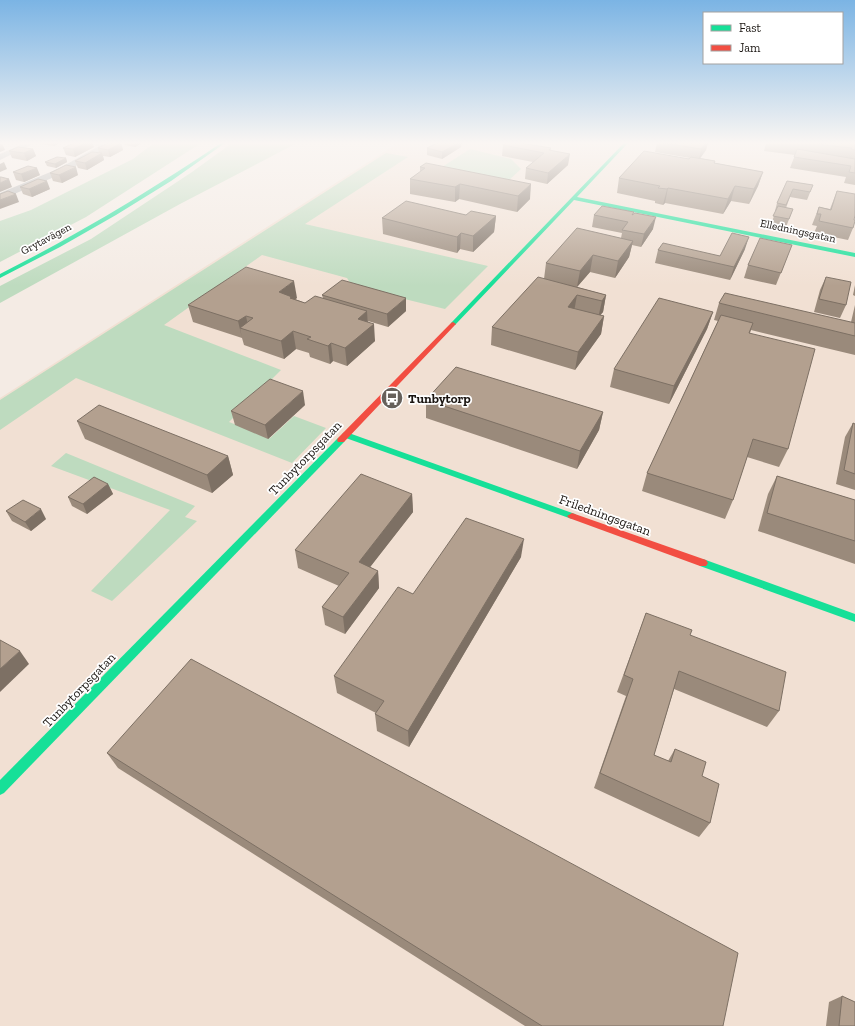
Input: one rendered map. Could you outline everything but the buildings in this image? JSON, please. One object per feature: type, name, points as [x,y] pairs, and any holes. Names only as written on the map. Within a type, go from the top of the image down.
[{"type":"street","points":[[0,197],[14,191]]},
{"type":"street","name":"Grytavägen","points":[[0,276],[43,255],[117,214],[152,191]]},
{"type":"street","name":"Tunbytorpsgatan","points":[[0,789],[346,435],[579,191]]},
{"type":"street","name":"Elledningsgatan","points":[[572,198],[855,255]]},
{"type":"street","name":"Friledningsgatan","points":[[346,435],[855,618]]},
{"type":"shaded area","points":[[323,191],[855,191],[855,1026],[0,1026],[0,398]]},
{"type":"green space","points":[[69,191],[127,191],[86,217],[0,262],[0,221],[31,210]]},
{"type":"green space","points":[[164,191],[205,191],[0,303],[0,286],[91,239]]},
{"type":"green space","points":[[327,191],[356,191],[305,224],[488,266],[445,309],[352,286],[347,278],[262,255],[164,325],[281,370],[229,422],[270,438],[294,416],[326,428],[292,463],[76,378],[0,430],[0,400]]},
{"type":"green space","points":[[66,453],[195,506],[185,517],[197,521],[112,601],[91,591],[170,510],[51,466]]},
{"type":"traffic: fast","points":[[0,276],[58,246],[152,191]]},
{"type":"traffic: fast","points":[[453,324],[580,191]]},
{"type":"traffic: fast","points":[[572,198],[855,255]]},
{"type":"traffic: fast","points":[[346,435],[572,516]]},
{"type":"traffic: fast","points":[[0,789],[341,440]]},
{"type":"traffic: fast","points":[[703,563],[855,618]]},
{"type":"traffic: jam","points":[[341,440],[453,324]]},
{"type":"traffic: jam","points":[[572,516],[703,563]]},
{"type":"place","name":"Tunbytorp","points":[[392,398]]}]
